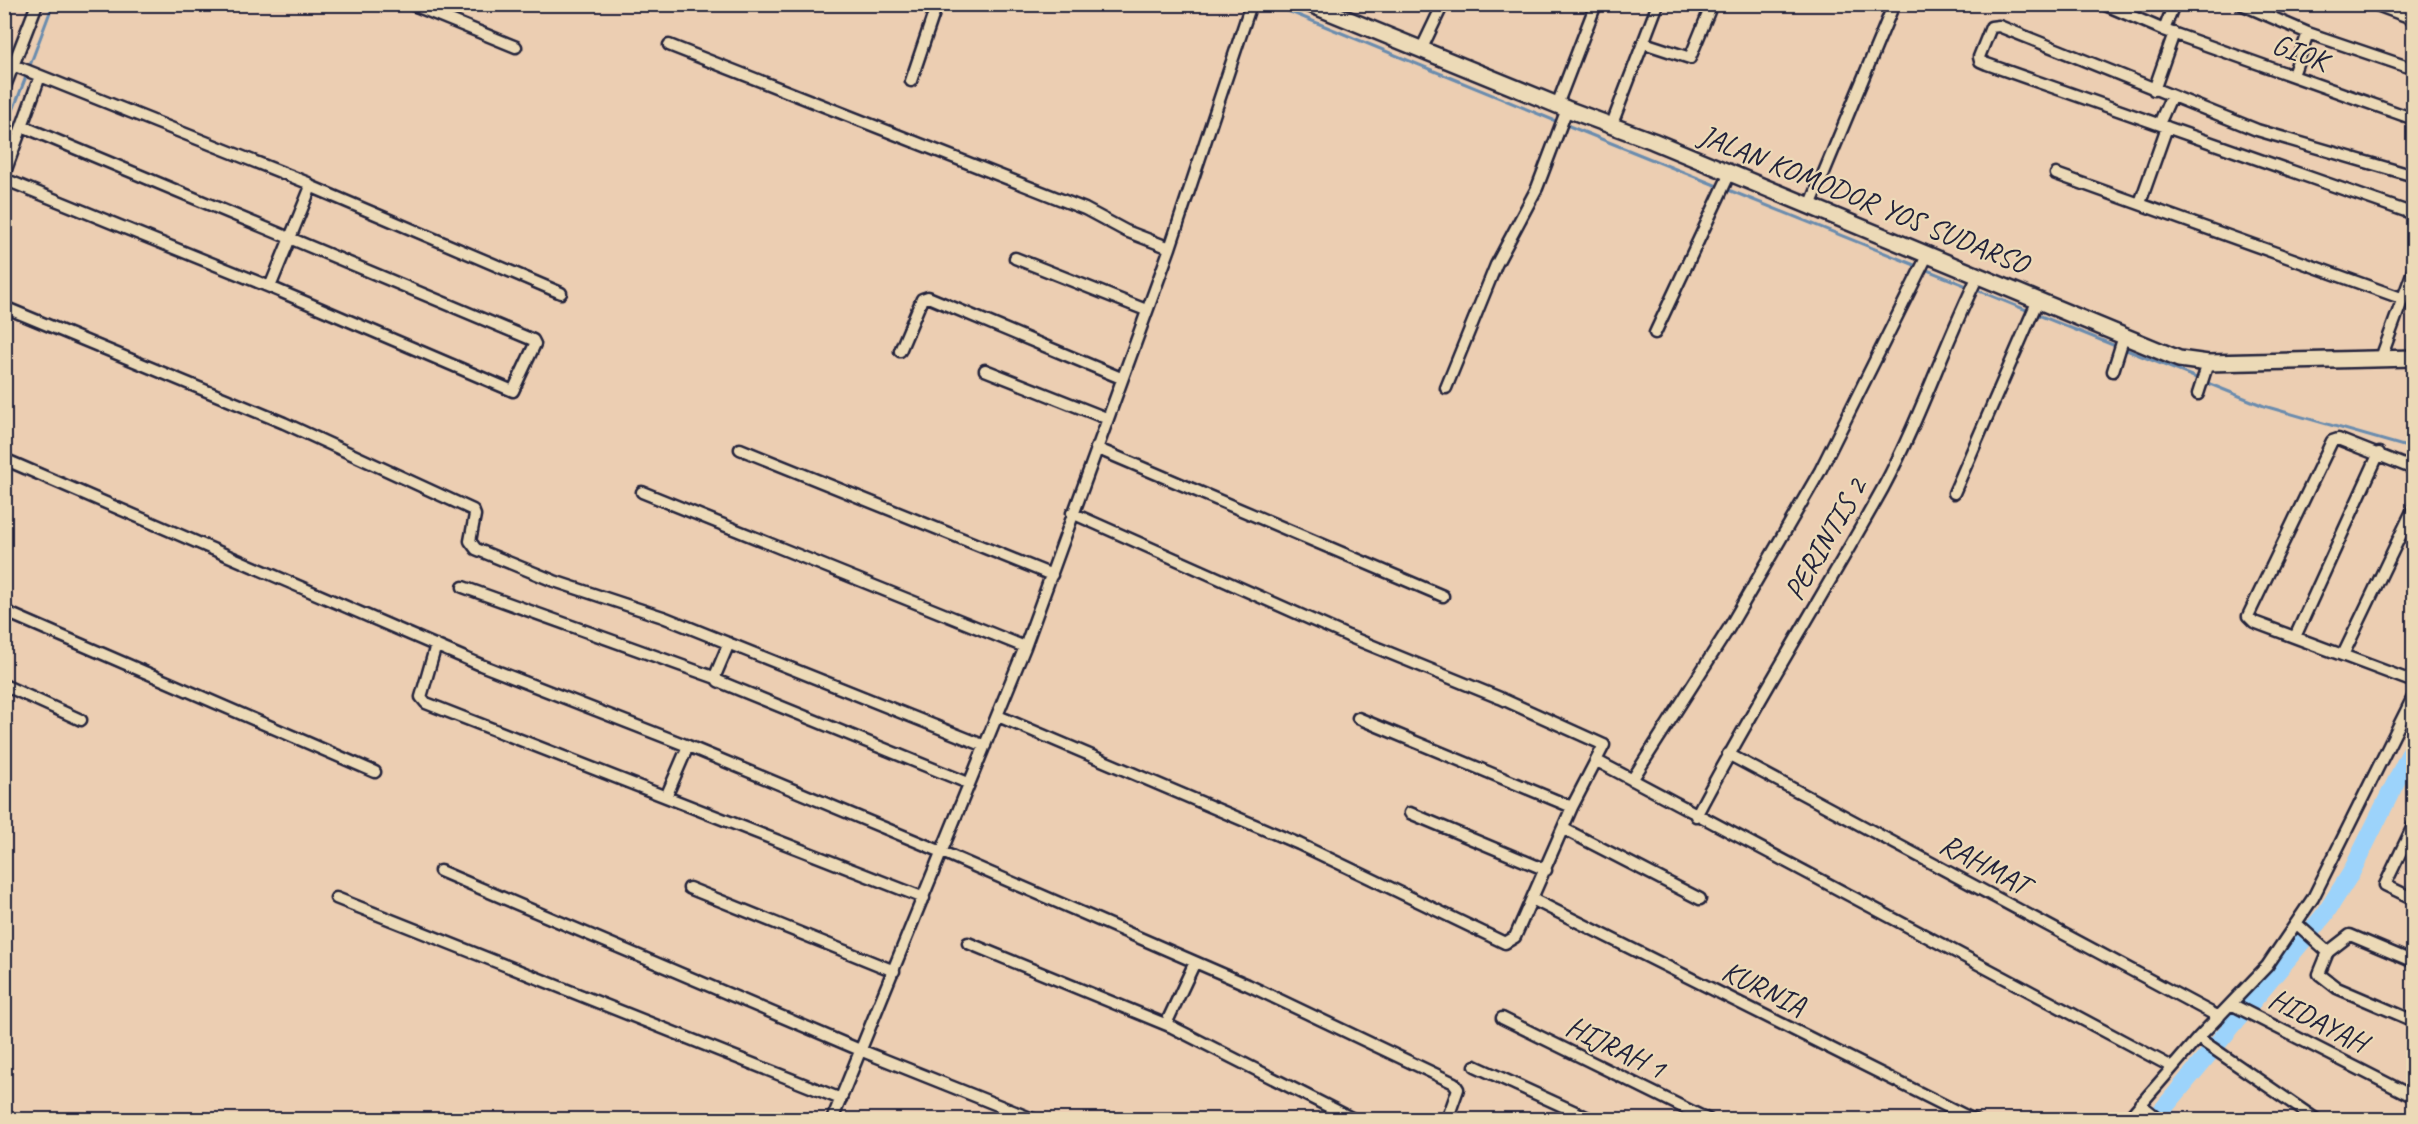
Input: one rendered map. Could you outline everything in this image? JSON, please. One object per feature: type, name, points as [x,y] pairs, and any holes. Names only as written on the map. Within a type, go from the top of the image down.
[{"type":"street","points":[[4,89],[37,4]]},
{"type":"street","points":[[411,4],[516,47]]},
{"type":"street","points":[[910,81],[937,4]]},
{"type":"street","name":"JALAN KOMODOR YOS SUDARSO","points":[[1310,4],[1335,10],[1563,111],[1612,124],[1728,177],[1810,206],[1976,280],[2206,369],[2414,358]]},
{"type":"street","points":[[1421,50],[1443,4]]},
{"type":"street","points":[[1446,388],[1496,265],[1537,188],[1557,133],[1596,4]]},
{"type":"street","points":[[1612,124],[1658,4]]},
{"type":"street","points":[[1644,43],[1690,58],[1712,4]]},
{"type":"street","points":[[1810,206],[1894,4]]},
{"type":"street","name":"GIOK","points":[[2103,4],[2169,32],[2414,119]]},
{"type":"street","points":[[2154,90],[2174,4]]},
{"type":"street","points":[[2241,4],[2308,33],[2414,69]]},
{"type":"street","points":[[2374,4],[2414,19]]},
{"type":"street","points":[[832,1119],[1025,647],[1120,378],[1170,248],[1250,7]]},
{"type":"street","points":[[2414,176],[2257,130],[1994,25],[1991,27],[1979,57],[1980,61],[1987,64],[2414,214]]},
{"type":"street","points":[[2293,75],[2308,33]]},
{"type":"street","points":[[669,45],[1084,209],[1126,231],[1170,248]]},
{"type":"street","points":[[14,66],[310,186],[561,293]]},
{"type":"street","points":[[22,126],[532,340],[535,345],[513,392],[270,287],[4,177],[38,75]]},
{"type":"street","points":[[2140,203],[2171,97]]},
{"type":"street","points":[[2056,174],[2401,298]]},
{"type":"street","points":[[1655,333],[1728,177]]},
{"type":"street","points":[[270,287],[310,186]]},
{"type":"street","points":[[1015,258],[1146,310]]},
{"type":"street","points":[[1632,780],[1739,610],[1820,471],[1925,259]]},
{"type":"street","points":[[2381,358],[2401,298],[2414,268]]},
{"type":"street","name":"PERINTIS 2","points":[[1696,816],[1728,754],[1883,487],[1976,280]]},
{"type":"street","points":[[900,351],[922,299],[928,297],[1120,378]]},
{"type":"street","points":[[1954,493],[2036,304]]},
{"type":"street","points":[[4,307],[284,423],[473,510],[475,515],[470,541],[476,549],[554,581],[663,617],[985,746]]},
{"type":"street","points":[[2113,371],[2124,339]]},
{"type":"street","points":[[2199,390],[2206,369]]},
{"type":"street","points":[[985,370],[1106,418]]},
{"type":"street","points":[[2414,469],[2379,453],[2338,439],[2332,441],[2248,616],[2254,622],[2414,682]]},
{"type":"street","points":[[1096,448],[1443,596]]},
{"type":"street","points":[[740,449],[1052,575]]},
{"type":"street","points":[[2295,637],[2379,453]]},
{"type":"street","points":[[4,459],[436,645],[688,746],[942,852],[1195,962],[1454,1083],[1458,1089],[1448,1119]]},
{"type":"street","points":[[642,492],[1025,647]]},
{"type":"street","points":[[2343,655],[2414,507]]},
{"type":"street","points":[[998,716],[1299,844],[1505,943],[1515,937],[1572,807],[1604,745],[1500,698],[1347,636],[1072,513]]},
{"type":"street","points":[[463,587],[716,678],[968,783]]},
{"type":"street","points":[[4,611],[375,772]]},
{"type":"street","points":[[716,678],[729,643]]},
{"type":"street","points":[[436,645],[421,697],[426,703],[924,898]]},
{"type":"street","points":[[4,685],[81,720]]},
{"type":"street","points":[[2127,1119],[2144,1108],[2172,1067],[2202,1040],[2219,1017],[2236,1005],[2266,966],[2301,927],[2313,898],[2414,695]]},
{"type":"street","points":[[1358,718],[1572,807]]},
{"type":"street","points":[[666,797],[688,746]]},
{"type":"street","name":"RAHMAT","points":[[1728,754],[2219,1017]]},
{"type":"street","points":[[1597,761],[1696,816],[2172,1067]]},
{"type":"street","points":[[1410,813],[1546,870]]},
{"type":"street","points":[[1564,829],[1700,899]]},
{"type":"street","points":[[2412,829],[2385,885],[2414,899]]},
{"type":"street","points":[[440,871],[860,1050],[1035,1119]]},
{"type":"street","points":[[689,888],[894,971]]},
{"type":"street","points":[[336,898],[841,1099]]},
{"type":"street","name":"KURNIA","points":[[1532,899],[1974,1119]]},
{"type":"street","points":[[2301,927],[2324,949]]},
{"type":"street","points":[[2414,962],[2350,935],[2324,949],[2319,971],[2322,980],[2414,1022]]},
{"type":"street","points":[[968,943],[1166,1024],[1355,1119]]},
{"type":"street","points":[[1166,1024],[1195,962]]},
{"type":"street","name":"HIDAYAH","points":[[2236,1005],[2414,1097]]},
{"type":"street","name":"HIJRAH 1","points":[[1502,1018],[1709,1119]]},
{"type":"street","points":[[2202,1040],[2317,1119]]},
{"type":"street","points":[[1475,1066],[1593,1119]]},
{"type":"street","points":[[2144,1108],[2160,1119]]},
{"type":"waterway","points":[[29,68],[53,4]]},
{"type":"waterway","points":[[1271,4],[1558,122]]},
{"type":"waterway","points":[[4,134],[27,74]]},
{"type":"waterway","points":[[1564,124],[1720,187]]},
{"type":"waterway","points":[[1726,189],[2118,347]]},
{"type":"waterway","points":[[2124,349],[2199,379]]},
{"type":"waterway","points":[[2205,382],[2264,406],[2414,449]]},
{"type":"waterway","points":[[2154,1120],[2325,914],[2351,873],[2414,745]]}]
